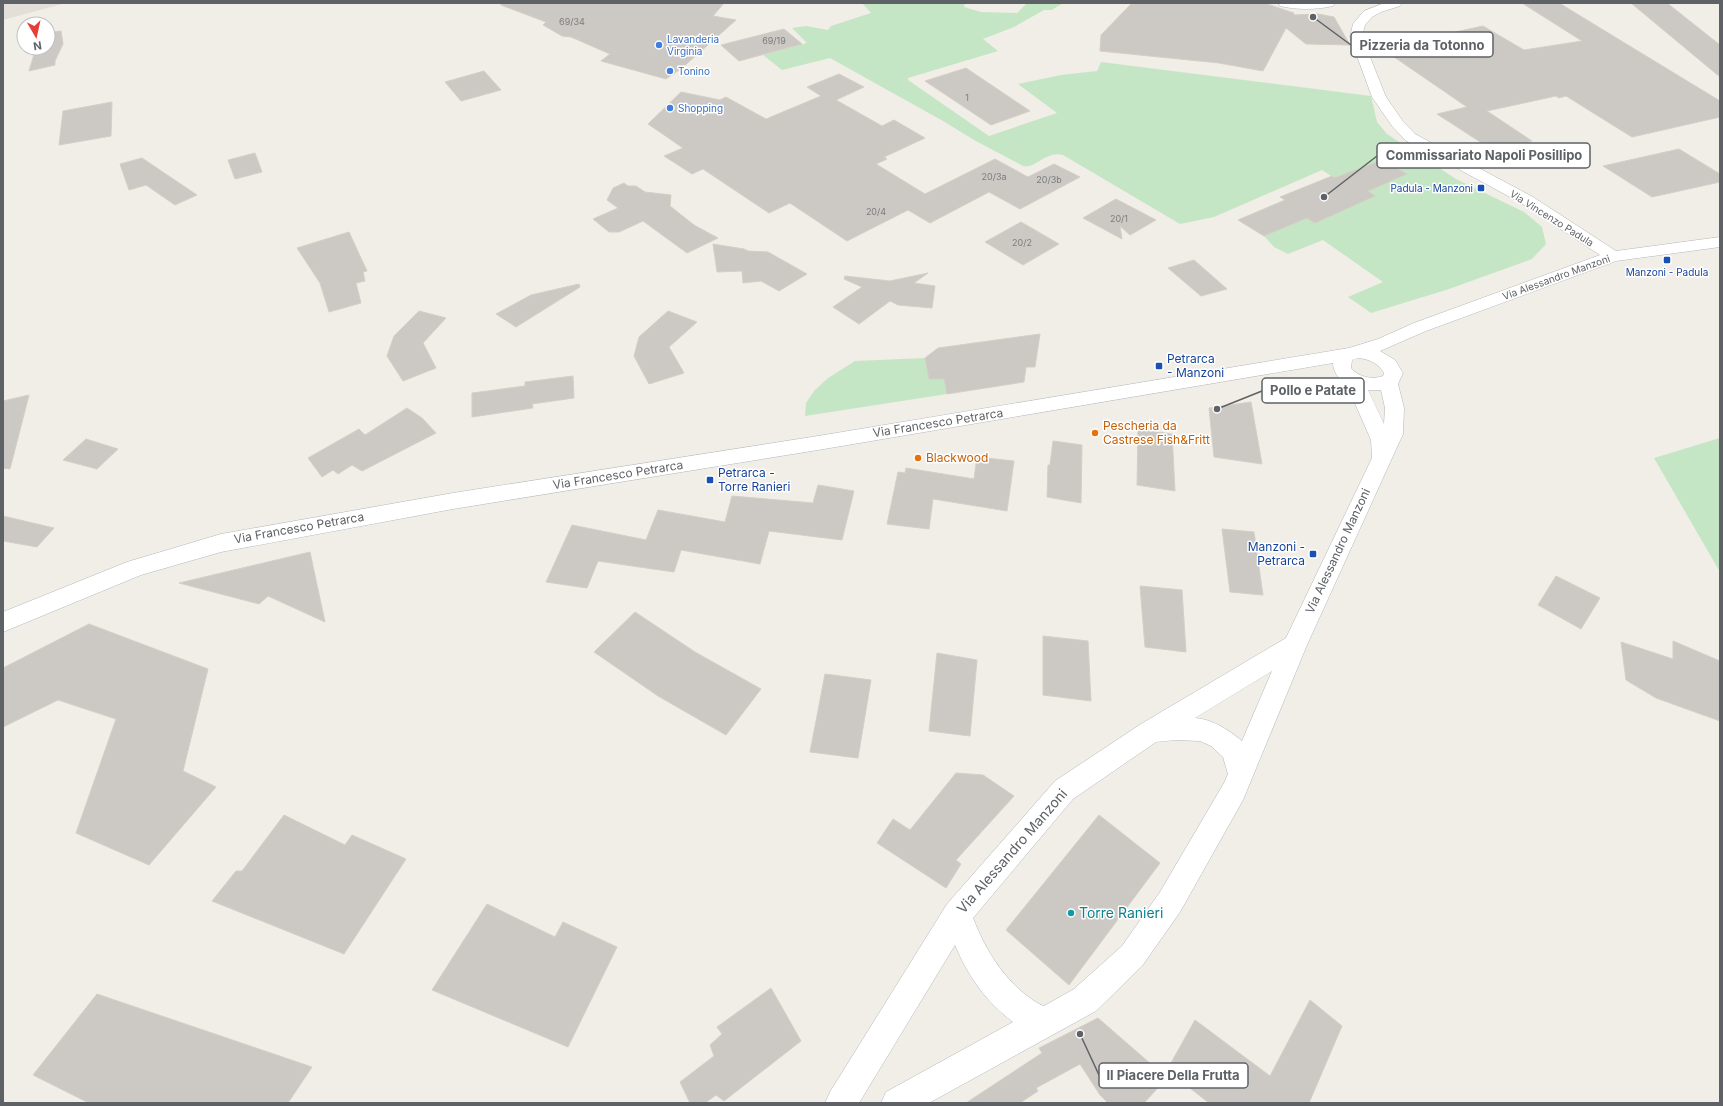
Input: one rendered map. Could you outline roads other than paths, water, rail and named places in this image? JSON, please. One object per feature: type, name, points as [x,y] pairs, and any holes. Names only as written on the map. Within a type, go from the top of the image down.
[{"type":"street","points":[[1284,3],[1303,5],[1329,3]]},
{"type":"street","name":"Via Vincenzo Padula","points":[[1396,3],[1377,9],[1368,14],[1359,24],[1356,37],[1379,97],[1396,123],[1410,137],[1527,200],[1613,256]]},
{"type":"street","name":"Via Alessandro Manzoni","points":[[1351,354],[1399,337],[1420,326],[1613,256],[1720,242]]},
{"type":"street","name":"Via Alessandro Manzoni","points":[[897,1103],[1085,1000],[1132,956],[1170,902],[1234,791],[1295,644],[1393,434],[1396,414],[1389,357],[1392,348],[1399,337]]},
{"type":"street","points":[[1351,377],[1371,385],[1380,385],[1390,374],[1386,361],[1365,352],[1351,354],[1344,357],[1341,362],[1342,368],[1351,377],[1376,428],[1381,440],[1382,458]]},
{"type":"street","name":"Via Francesco Petrarca","points":[[3,622],[135,568],[221,542],[453,500],[818,443],[1351,354]]},
{"type":"street","name":"Via Francesco Petrarca","points":[[1245,372],[1282,371],[1351,377]]},
{"type":"street","name":"Via Alessandro Manzoni","points":[[841,1103],[957,914],[1064,790],[1150,732],[1295,644]]},
{"type":"street","points":[[1150,732],[1176,729],[1201,730],[1220,738],[1234,750],[1241,774]]},
{"type":"street","points":[[957,914],[968,944],[981,968],[1001,992],[1026,1013],[1046,1022]]},
{"type":"place","name":"Pizzeria da Totonno","points":[[1313,17]]},
{"type":"place","name":"Lavanderia Virginia","points":[[659,45]]},
{"type":"place","name":"Tonino","points":[[670,71]]},
{"type":"place","name":"Shopping","points":[[670,108]]},
{"type":"place","name":"Padula - Manzoni","points":[[1481,188]]},
{"type":"place","name":"Commissariato Napoli Posillipo","points":[[1324,197]]},
{"type":"place","name":"Manzoni - Padula","points":[[1667,260]]},
{"type":"place","name":"Petrarca - Manzoni","points":[[1159,366]]},
{"type":"place","name":"Pollo e Patate","points":[[1217,409]]},
{"type":"place","name":"Pescheria da Castrese Fish&Fritt","points":[[1095,433]]},
{"type":"place","name":"Blackwood","points":[[918,458]]},
{"type":"place","name":"Petrarca - Torre Ranieri","points":[[710,480]]},
{"type":"place","name":"Manzoni - Petrarca","points":[[1313,554]]},
{"type":"place","name":"Torre Ranieri","points":[[1071,913]]},
{"type":"place","name":"Il Piacere Della Frutta","points":[[1080,1034]]}]
